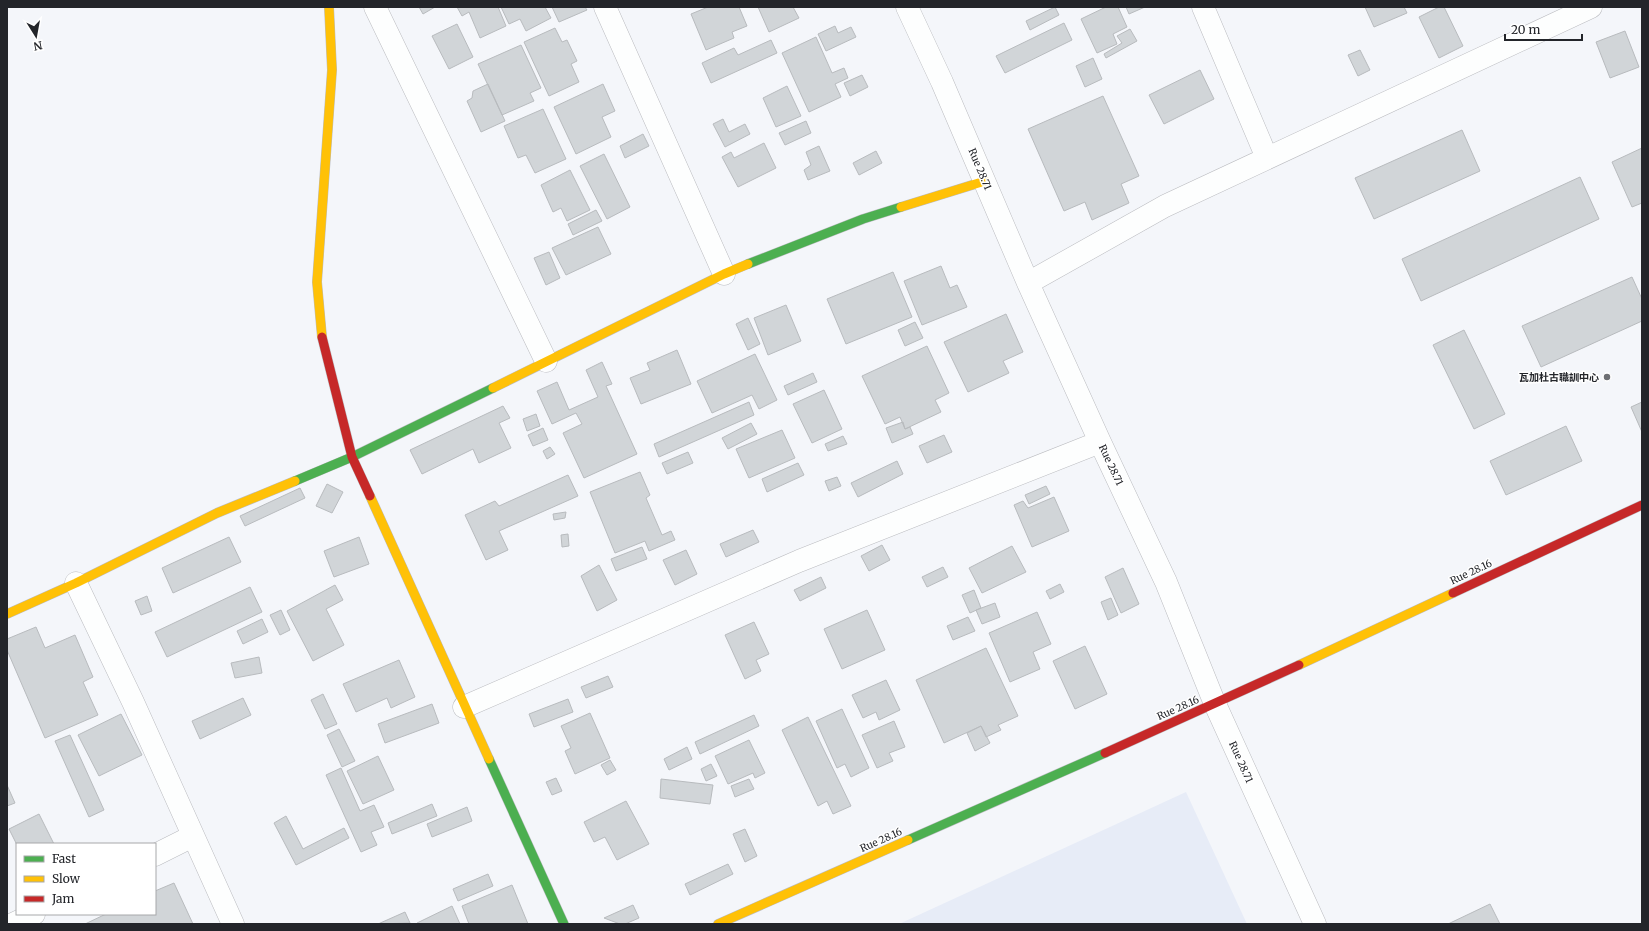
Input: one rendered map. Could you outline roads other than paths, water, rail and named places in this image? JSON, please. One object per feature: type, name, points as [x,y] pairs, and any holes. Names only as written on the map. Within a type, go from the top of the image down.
[{"type":"street","points":[[329,7],[332,70],[317,282],[321,334],[352,457],[464,707],[564,924]]},
{"type":"street","points":[[375,7],[546,361]]},
{"type":"street","points":[[605,7],[724,274]]},
{"type":"street","name":"Rue 28.71","points":[[907,7],[985,180],[1028,283],[1100,442],[1166,582],[1215,704],[1315,924]]},
{"type":"street","points":[[1203,7],[1267,158]]},
{"type":"street","points":[[1028,283],[1165,206],[1591,7]]},
{"type":"street","points":[[7,614],[76,583],[217,513],[352,457],[724,274],[863,218],[985,180]]},
{"type":"street","points":[[464,707],[799,561],[1100,442]]},
{"type":"street","name":"Rue 28.16","points":[[718,924],[1215,704],[1642,505]]},
{"type":"street","points":[[76,583],[133,702],[233,924]]},
{"type":"street","points":[[156,854],[193,836]]},
{"type":"street","points":[[13,924],[32,915]]},
{"type":"place","name":"瓦加杜古職訓中心","points":[[1607,377]]}]
